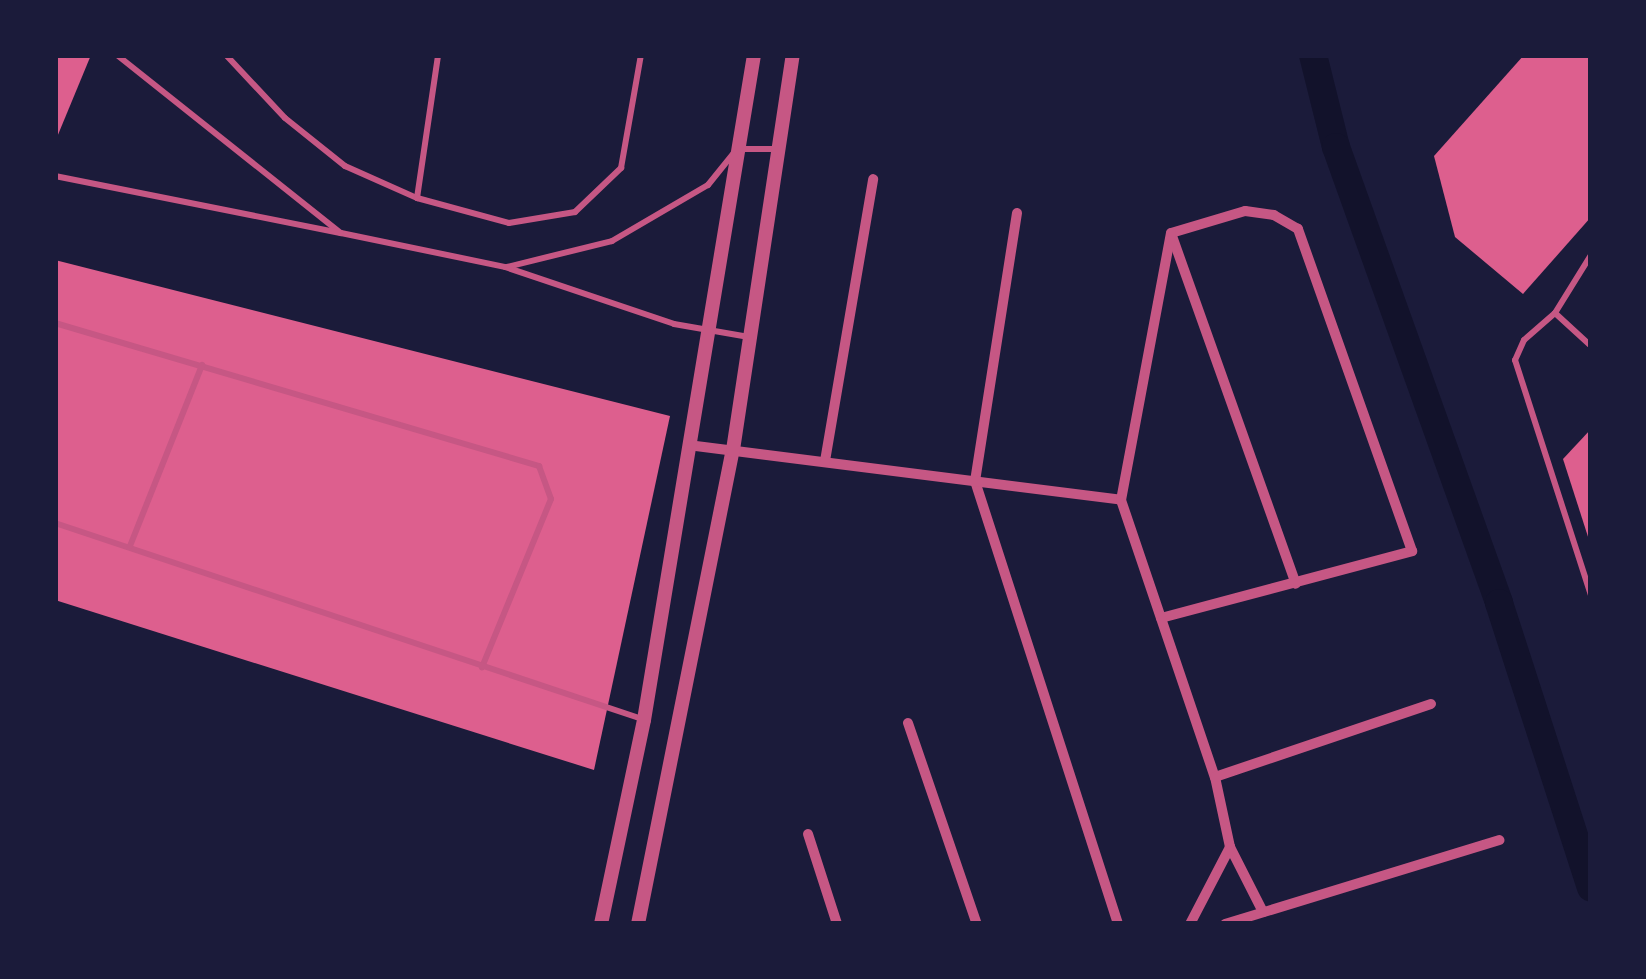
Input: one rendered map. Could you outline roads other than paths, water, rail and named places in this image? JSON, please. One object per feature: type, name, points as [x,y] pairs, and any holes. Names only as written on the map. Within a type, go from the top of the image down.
[{"type":"street","points":[[602,924],[644,720],[754,55]]},
{"type":"street","points":[[638,924],[733,450],[793,55]]},
{"type":"street","points":[[825,460],[874,179]]},
{"type":"street","points":[[1161,618],[1412,551],[1298,228],[1274,216],[1244,211],[1171,233]]},
{"type":"street","points":[[1017,213],[975,481],[1118,924]]},
{"type":"street","points":[[1171,233],[1121,500],[1215,778],[1230,847],[1263,912]]},
{"type":"street","points":[[1171,233],[1296,584]]},
{"type":"street","points":[[688,444],[1121,500]]},
{"type":"street","points":[[1215,778],[1431,704]]},
{"type":"street","points":[[908,723],[977,924]]},
{"type":"street","points":[[808,834],[838,924]]},
{"type":"street","points":[[1225,924],[1498,840]]},
{"type":"street","points":[[1190,924],[1230,847]]},
{"type":"lane","points":[[117,55],[341,233]]},
{"type":"lane","points":[[226,55],[286,118],[345,166],[417,198],[509,223],[575,212],[621,168],[641,55]]},
{"type":"lane","points":[[417,198],[438,55]]},
{"type":"lane","points":[[505,268],[595,246],[662,216],[708,185],[736,149],[778,149]]},
{"type":"lane","points":[[55,176],[505,268],[706,329],[750,338]]},
{"type":"lane","points":[[1591,256],[1556,314],[1524,340],[1515,360],[1591,596]]},
{"type":"lane","points":[[1556,314],[1591,346]]},
{"type":"lane","points":[[55,324],[538,466],[551,500],[482,667]]},
{"type":"lane","points":[[130,546],[202,365]]},
{"type":"lane","points":[[55,523],[644,720]]},
{"type":"waterway","points":[[1313,55],[1336,147],[1499,603],[1591,887]]}]
